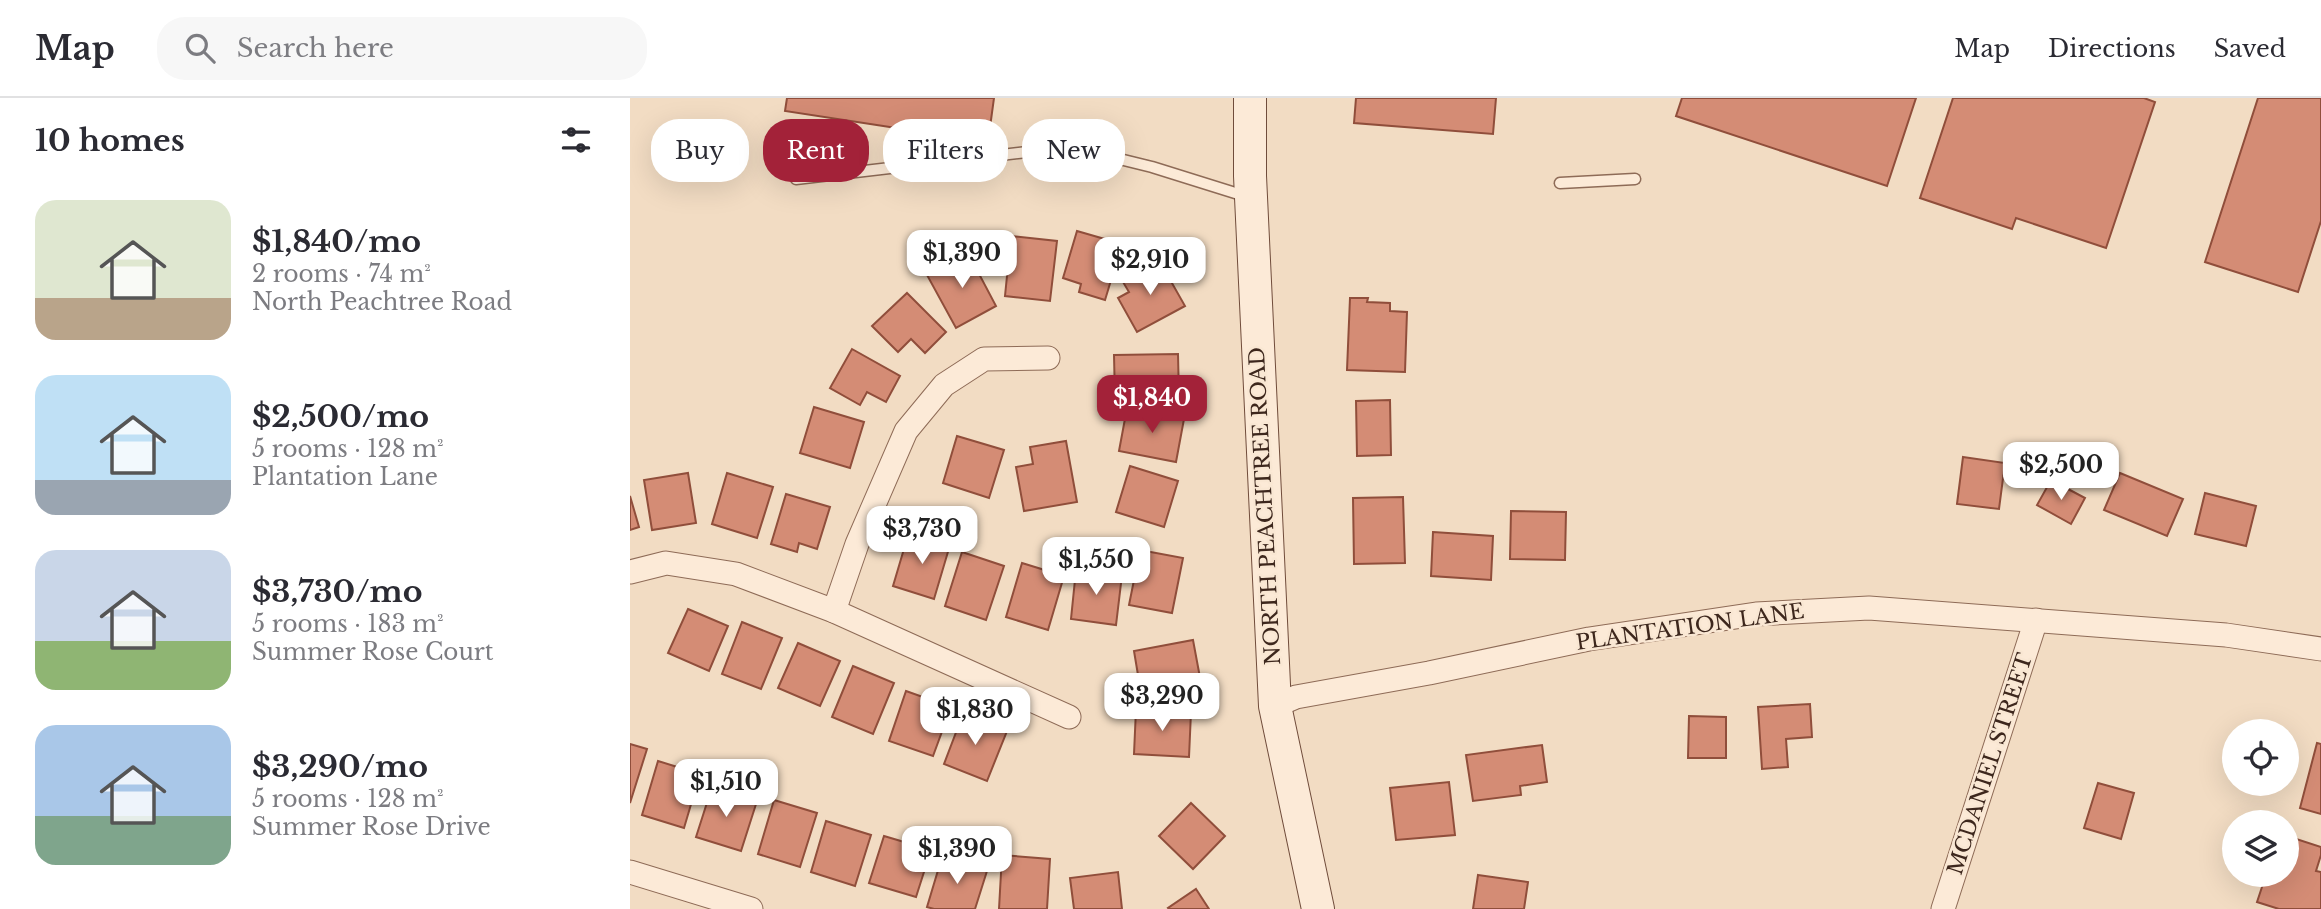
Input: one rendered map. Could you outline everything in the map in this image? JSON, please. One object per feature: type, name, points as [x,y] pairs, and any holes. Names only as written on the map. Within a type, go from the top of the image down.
[{"type":"street","name":"NORTH PEACHTREE ROAD","points":[[1250,98],[1251,198],[1275,705],[1318,909]]},
{"type":"street","points":[[834,611],[858,544],[906,430],[944,385],[984,359],[1048,358]]},
{"type":"street","points":[[630,572],[666,563],[736,574],[834,611],[1069,717]]},
{"type":"street","name":"PLANTATION LANE","points":[[1275,705],[1296,697],[1429,673],[1589,639],[1756,614],[1869,607],[2226,635],[2321,649]]},
{"type":"street","name":"MCDANIEL STREET","points":[[1943,909],[2036,620]]},
{"type":"street","points":[[630,872],[751,909]]},
{"type":"lane","points":[[869,170],[1027,152],[1087,151],[1152,167],[1251,198]]},
{"type":"lane","points":[[1560,183],[1634,178]]},
{"type":"building","points":[[787,98],[994,98],[991,119],[883,119],[883,126],[869,124],[869,119],[837,119],[785,111]]},
{"type":"building","points":[[1356,98],[1496,98],[1493,134],[1354,123]]},
{"type":"building","points":[[1682,98],[1916,98],[1887,186],[1676,116]]},
{"type":"building","points":[[1953,98],[2144,98],[2155,102],[2106,248],[2016,218],[2012,229],[1920,198]]},
{"type":"building","points":[[2258,98],[2321,98],[2321,221],[2298,292],[2205,262]]},
{"type":"building","points":[[1077,231],[1122,244],[1105,300],[1079,292],[1081,284],[1063,278]]},
{"type":"building","points":[[1011,236],[1057,241],[1050,301],[1005,296]]},
{"type":"building","points":[[968,253],[996,306],[956,328],[927,275]]},
{"type":"building","points":[[1160,262],[1185,306],[1137,332],[1118,298],[1129,292],[1123,282]]},
{"type":"building","points":[[907,293],[946,332],[925,353],[911,339],[898,352],[872,326]]},
{"type":"building","points":[[1350,298],[1368,298],[1367,302],[1390,303],[1390,311],[1407,312],[1405,372],[1347,370]]},
{"type":"building","points":[[852,349],[900,376],[886,402],[867,392],[860,405],[830,388]]},
{"type":"building","points":[[1178,354],[1179,398],[1115,399],[1114,355]]},
{"type":"building","points":[[1390,400],[1391,455],[1357,456],[1356,401]]},
{"type":"building","points":[[814,407],[864,422],[850,468],[800,453]]},
{"type":"building","points":[[1127,408],[1184,419],[1176,462],[1119,451]]},
{"type":"building","points":[[957,436],[1004,450],[989,498],[943,483]]},
{"type":"building","points":[[1066,441],[1077,502],[1024,511],[1016,467],[1033,464],[1030,447]]},
{"type":"building","points":[[1963,457],[2005,463],[1999,509],[1957,504]]},
{"type":"building","points":[[1130,466],[1178,481],[1164,527],[1116,512]]},
{"type":"building","points":[[688,473],[696,523],[652,530],[644,480]]},
{"type":"building","points":[[727,473],[773,487],[757,538],[712,524]]},
{"type":"building","points":[[2120,473],[2183,499],[2167,536],[2104,510]]},
{"type":"building","points":[[2051,480],[2085,498],[2071,524],[2037,505]]},
{"type":"building","points":[[2205,493],[2256,506],[2246,546],[2195,534]]},
{"type":"building","points":[[786,494],[830,507],[817,549],[799,543],[797,552],[771,544]]},
{"type":"building","points":[[630,496],[639,527],[630,530]]},
{"type":"building","points":[[1403,497],[1405,563],[1354,564],[1353,498]]},
{"type":"building","points":[[1511,511],[1566,512],[1565,560],[1510,559]]},
{"type":"building","points":[[909,532],[950,545],[934,599],[893,586]]},
{"type":"building","points":[[1433,532],[1493,536],[1491,580],[1431,576]]},
{"type":"building","points":[[1140,550],[1183,558],[1172,613],[1129,605]]},
{"type":"building","points":[[962,552],[1004,566],[986,620],[945,606]]},
{"type":"building","points":[[1022,563],[1064,576],[1048,630],[1006,617]]},
{"type":"building","points":[[1076,570],[1122,575],[1116,625],[1071,619]]},
{"type":"building","points":[[688,609],[728,626],[709,671],[668,653]]},
{"type":"building","points":[[742,622],[782,638],[761,689],[722,674]]},
{"type":"building","points":[[1193,640],[1201,683],[1141,693],[1134,651]]},
{"type":"building","points":[[798,643],[840,661],[820,706],[778,688]]},
{"type":"building","points":[[853,666],[894,683],[873,734],[832,717]]},
{"type":"building","points":[[906,691],[951,707],[933,756],[889,741]]},
{"type":"building","points":[[1810,704],[1812,737],[1786,739],[1788,767],[1762,769],[1758,707]]},
{"type":"building","points":[[1136,709],[1191,712],[1189,757],[1134,754]]},
{"type":"building","points":[[963,714],[1007,731],[987,781],[944,764]]},
{"type":"building","points":[[1689,716],[1726,717],[1726,758],[1688,758]]},
{"type":"building","points":[[2317,743],[2321,744],[2321,814],[2300,808]]},
{"type":"building","points":[[630,744],[647,749],[630,803]]},
{"type":"building","points":[[1542,745],[1547,782],[1520,786],[1521,795],[1473,801],[1466,755]]},
{"type":"building","points":[[658,761],[700,774],[684,828],[642,815]]},
{"type":"building","points":[[1449,782],[1455,835],[1396,840],[1390,788]]},
{"type":"building","points":[[2098,783],[2134,793],[2121,839],[2084,828]]},
{"type":"building","points":[[712,787],[757,801],[741,851],[696,837]]},
{"type":"building","points":[[774,800],[817,813],[800,867],[758,854]]},
{"type":"building","points":[[1191,803],[1225,836],[1193,869],[1159,836]]},
{"type":"building","points":[[826,821],[871,835],[855,886],[811,872]]},
{"type":"building","points":[[884,836],[931,850],[916,897],[869,883]]},
{"type":"building","points":[[2299,840],[2321,847],[2316,871],[2321,872],[2321,909],[2279,909],[2257,902],[2262,887],[2299,887]]},
{"type":"building","points":[[1002,855],[1050,859],[1047,909],[999,909]]},
{"type":"building","points":[[942,857],[987,871],[975,909],[927,907]]},
{"type":"building","points":[[1118,872],[1122,909],[1074,909],[1070,878]]},
{"type":"building","points":[[1478,875],[1528,882],[1524,909],[1473,909]]},
{"type":"building","points":[[1196,889],[1209,909],[1168,908]]}]
